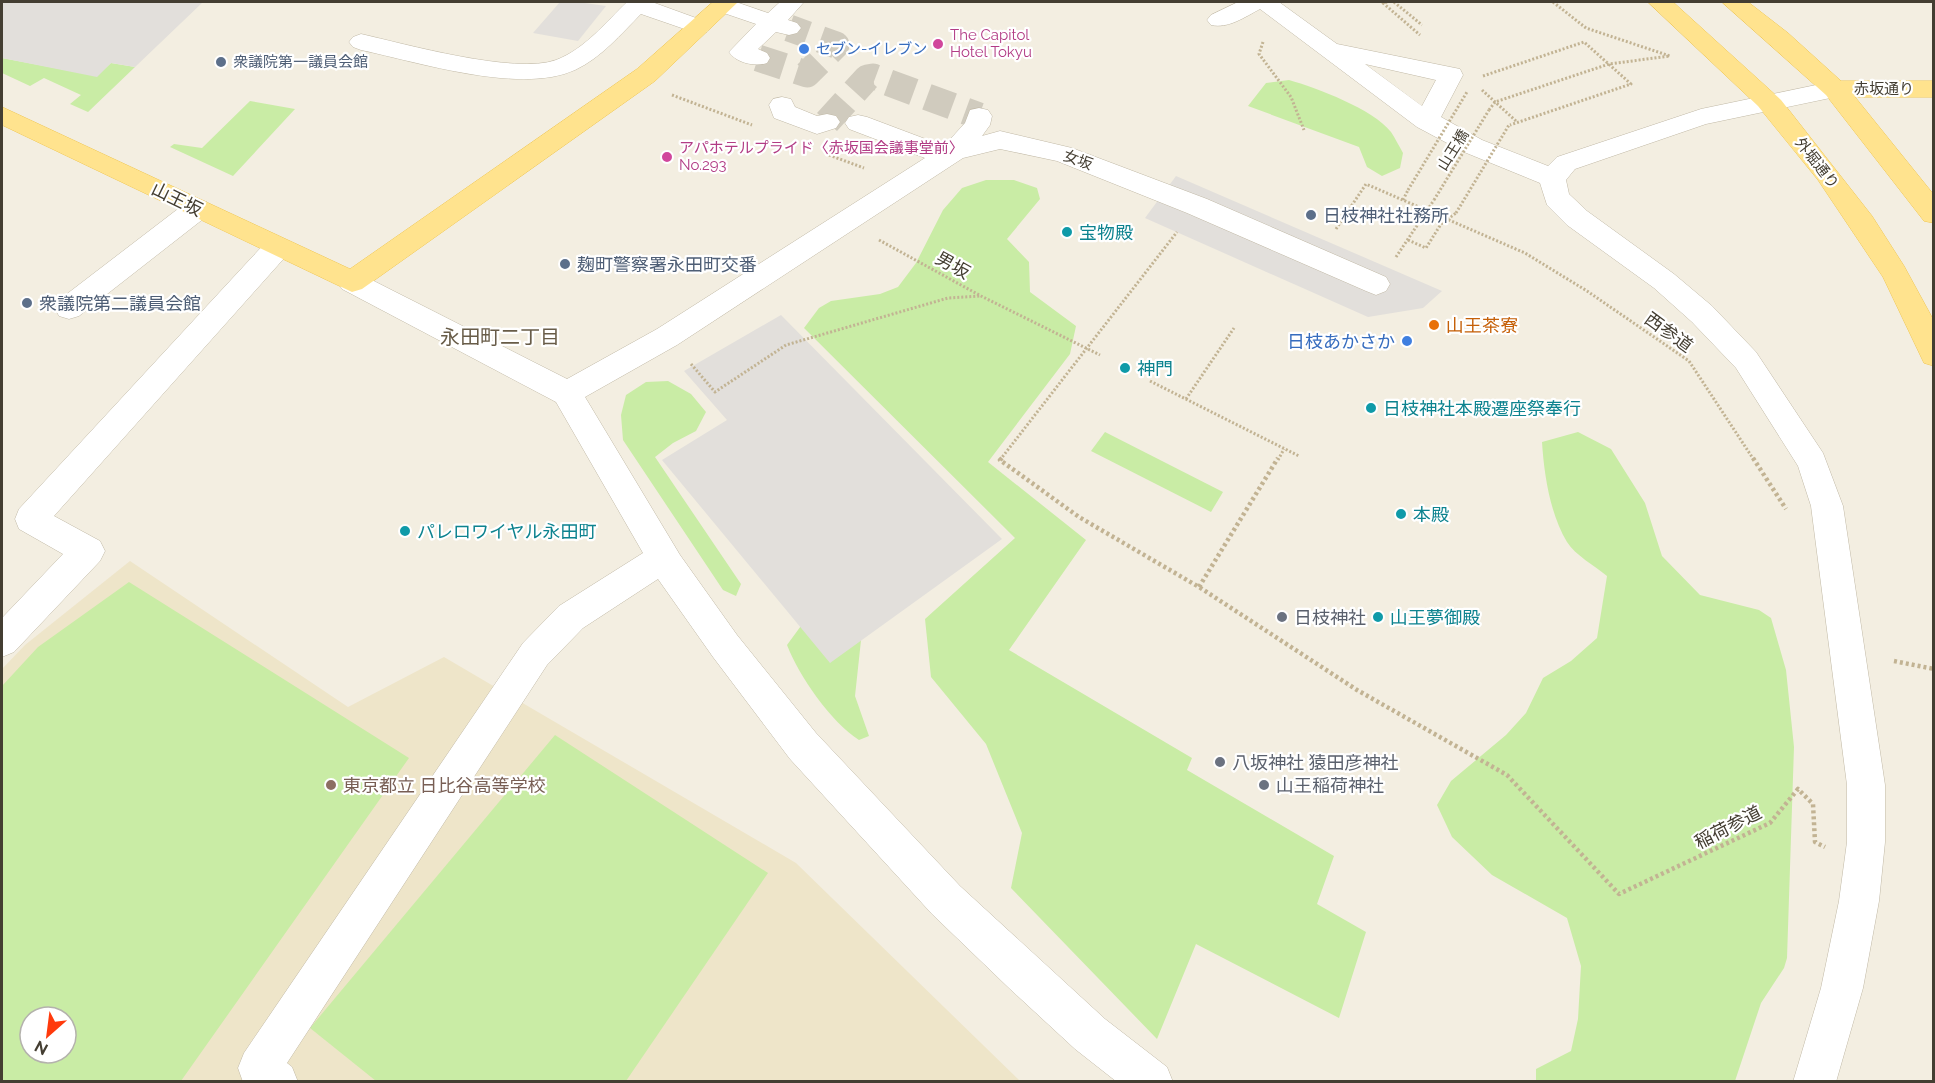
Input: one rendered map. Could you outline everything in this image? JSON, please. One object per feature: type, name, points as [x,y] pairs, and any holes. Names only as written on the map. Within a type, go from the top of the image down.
[{"type":"main road","name":"外堀通り","points":[[1659,2],[1720,54],[1768,102],[1822,168],[1875,239],[1920,320],[1934,355]]},
{"type":"main road","points":[[1734,2],[1780,38],[1834,89],[1934,214]]},
{"type":"main road","points":[[352,282],[646,75],[725,3]]},
{"type":"main road","name":"赤坂通り","points":[[1834,89],[1934,89]]},
{"type":"main road","name":"山王坂","points":[[2,115],[352,282]]},
{"type":"street","points":[[758,58],[741,52],[780,25],[793,2]]},
{"type":"street","points":[[1219,20],[1256,2]]},
{"type":"street","points":[[1265,2],[1426,120],[1473,146],[1552,178]]},
{"type":"street","points":[[361,42],[509,72],[538,73],[573,61],[594,46],[639,3],[699,27]]},
{"type":"street","points":[[725,3],[780,25]]},
{"type":"street","points":[[1328,49],[1451,75],[1426,120]]},
{"type":"street","points":[[1552,178],[1566,163],[1701,117],[1834,89]]},
{"type":"street","points":[[782,105],[783,112],[817,126],[827,122]]},
{"type":"street","points":[[567,393],[667,337],[950,153],[977,125],[979,116]]},
{"type":"street","points":[[858,123],[950,153]]},
{"type":"street","name":"女坂","points":[[950,153],[1000,140],[1063,154],[1197,206],[1376,284]]},
{"type":"street","points":[[1552,178],[1556,198],[1687,301],[1746,360],[1812,462],[1827,506],[1866,785],[1866,842],[1859,901],[1842,988],[1814,1082]]},
{"type":"street","points":[[69,308],[197,209]]},
{"type":"street","points":[[2,640],[88,551],[31,519],[277,248]]},
{"type":"street","points":[[352,282],[567,393],[664,557],[725,646],[803,746],[946,900],[1090,1034],[1152,1082]]},
{"type":"street","points":[[277,1082],[259,1068],[535,654],[571,616],[664,557]]},
{"type":"path","points":[[1387,2],[1383,3],[1424,38]]},
{"type":"path","points":[[1394,2],[1422,25]]},
{"type":"path","points":[[1495,102],[1609,64],[1670,57],[1586,28],[1553,2]]},
{"type":"path","points":[[1267,32],[1259,54],[1291,97],[1304,130]]},
{"type":"path","points":[[1449,218],[1456,213],[1509,125],[1631,84],[1584,42],[1478,78]]},
{"type":"path","points":[[1479,87],[1516,121]]},
{"type":"path","points":[[1403,200],[1467,92]]},
{"type":"path","name":"山王橋","points":[[1449,218],[1441,224],[1426,248],[1408,240],[1495,102]]},
{"type":"path","name":"西参道","points":[[1347,214],[1365,184],[1449,218],[1525,253],[1587,291],[1689,361],[1785,509],[1794,515]]},
{"type":"path","points":[[1197,206],[1000,460],[1079,517],[1199,587],[1284,448]]},
{"type":"path","name":"男坂","points":[[844,221],[981,296],[1100,355]]},
{"type":"path","points":[[667,337],[715,392],[786,345],[948,298],[981,296]]},
{"type":"path","points":[[1186,399],[1234,327]]},
{"type":"path","points":[[1150,381],[1299,456]]},
{"type":"path","name":"稲荷参道","points":[[1199,587],[1357,690],[1465,749],[1507,776],[1619,894],[1770,823],[1798,789],[1814,804],[1815,842],[1833,852]]},
{"type":"path","points":[[1894,661],[1934,669]]},
{"type":"shaded area","points":[[2,2],[203,2],[135,67],[111,63],[97,77],[2,58]]},
{"type":"shaded area","points":[[560,2],[606,6],[578,41],[533,33]]},
{"type":"shaded area","points":[[1176,176],[1442,291],[1423,308],[1368,317],[1145,218]]},
{"type":"shaded area","points":[[781,315],[1002,539],[830,663],[662,460],[727,420],[684,371]]},
{"type":"shaded area","name":"東京都立 日比谷高等学校","points":[[130,561],[348,707],[444,657],[796,863],[1020,1081],[2,1081],[2,669],[25,645]]},
{"type":"green space","points":[[2,58],[97,76],[111,63],[135,67],[88,112],[70,104],[81,95],[44,78],[30,86],[2,73]]},
{"type":"green space","points":[[1289,80],[1344,100],[1383,123],[1403,153],[1400,168],[1382,176],[1367,167],[1359,147],[1248,106],[1266,83]]},
{"type":"green space","points":[[250,101],[295,109],[233,176],[170,147],[174,144],[202,148]]},
{"type":"green space","points":[[986,180],[1014,180],[1037,188],[1040,199],[1007,239],[1029,262],[1030,292],[1076,326],[1070,354],[988,462],[1086,540],[1009,650],[1192,758],[1187,770],[1334,856],[1317,904],[1366,932],[1339,1018],[1196,944],[1157,1039],[1011,888],[1022,833],[986,744],[931,677],[925,619],[1015,538],[804,328],[819,308],[831,301],[880,294],[898,287],[916,263],[943,210],[962,188]]},
{"type":"green space","points":[[668,381],[691,394],[706,412],[696,431],[673,443],[655,457],[741,584],[736,596],[723,590],[623,440],[621,415],[626,395],[646,382]]},
{"type":"green space","points":[[1105,432],[1223,492],[1211,512],[1091,451]]},
{"type":"green space","points":[[1578,432],[1611,449],[1645,503],[1662,556],[1700,595],[1759,610],[1771,618],[1786,670],[1794,747],[1787,958],[1784,968],[1761,1003],[1735,1081],[1536,1081],[1536,1069],[1571,1051],[1578,1019],[1581,966],[1567,918],[1492,875],[1452,837],[1437,805],[1451,781],[1506,735],[1526,713],[1543,678],[1571,661],[1597,638],[1607,576],[1575,551],[1561,531],[1549,493],[1543,454],[1542,442]]},
{"type":"green space","points":[[129,582],[409,758],[181,1081],[2,1081],[2,686],[38,647]]},
{"type":"green space","points":[[806,619],[862,631],[855,696],[869,736],[859,740],[838,722],[817,697],[792,657],[787,645]]},
{"type":"green space","points":[[555,735],[768,873],[626,1081],[376,1081],[310,1028]]},
{"type":"tunnel","points":[[758,58],[807,74],[836,45],[789,28]]},
{"type":"tunnel","points":[[827,122],[867,78],[873,77],[979,116]]},
{"type":"place","name":"The Capitol Hotel Tokyu","points":[[938,44]]},
{"type":"place","name":"セブン-イレブン","points":[[804,49]]},
{"type":"place","name":"衆議院第一議員会館","points":[[221,62]]},
{"type":"place","name":"アパホテルプライド〈赤坂国会議事堂前〉 No.293","points":[[667,157]]},
{"type":"place","name":"日枝神社社務所","points":[[1311,215]]},
{"type":"place","name":"宝物殿","points":[[1067,232]]},
{"type":"place","name":"麹町警察署永田町交番","points":[[565,264]]},
{"type":"place","name":"衆議院第二議員会館","points":[[27,303]]},
{"type":"place","name":"山王茶寮","points":[[1434,325]]},
{"type":"place","name":"日枝あかさか","points":[[1407,341]]},
{"type":"place","name":"神門","points":[[1125,368]]},
{"type":"place","name":"日枝神社本殿遷座祭奉行","points":[[1371,408]]},
{"type":"place","name":"本殿","points":[[1401,514]]},
{"type":"place","name":"パレロワイヤル永田町","points":[[405,531]]},
{"type":"place","name":"日枝神社","points":[[1282,617]]},
{"type":"place","name":"山王夢御殿","points":[[1378,617]]},
{"type":"place","name":"八坂神社 猿田彦神社","points":[[1220,762]]},
{"type":"place","name":"東京都立 日比谷高等学校","points":[[331,785]]},
{"type":"place","name":"山王稲荷神社","points":[[1264,785]]},
{"type":"district","name":"永田町二丁目","points":[[500,337]]}]
